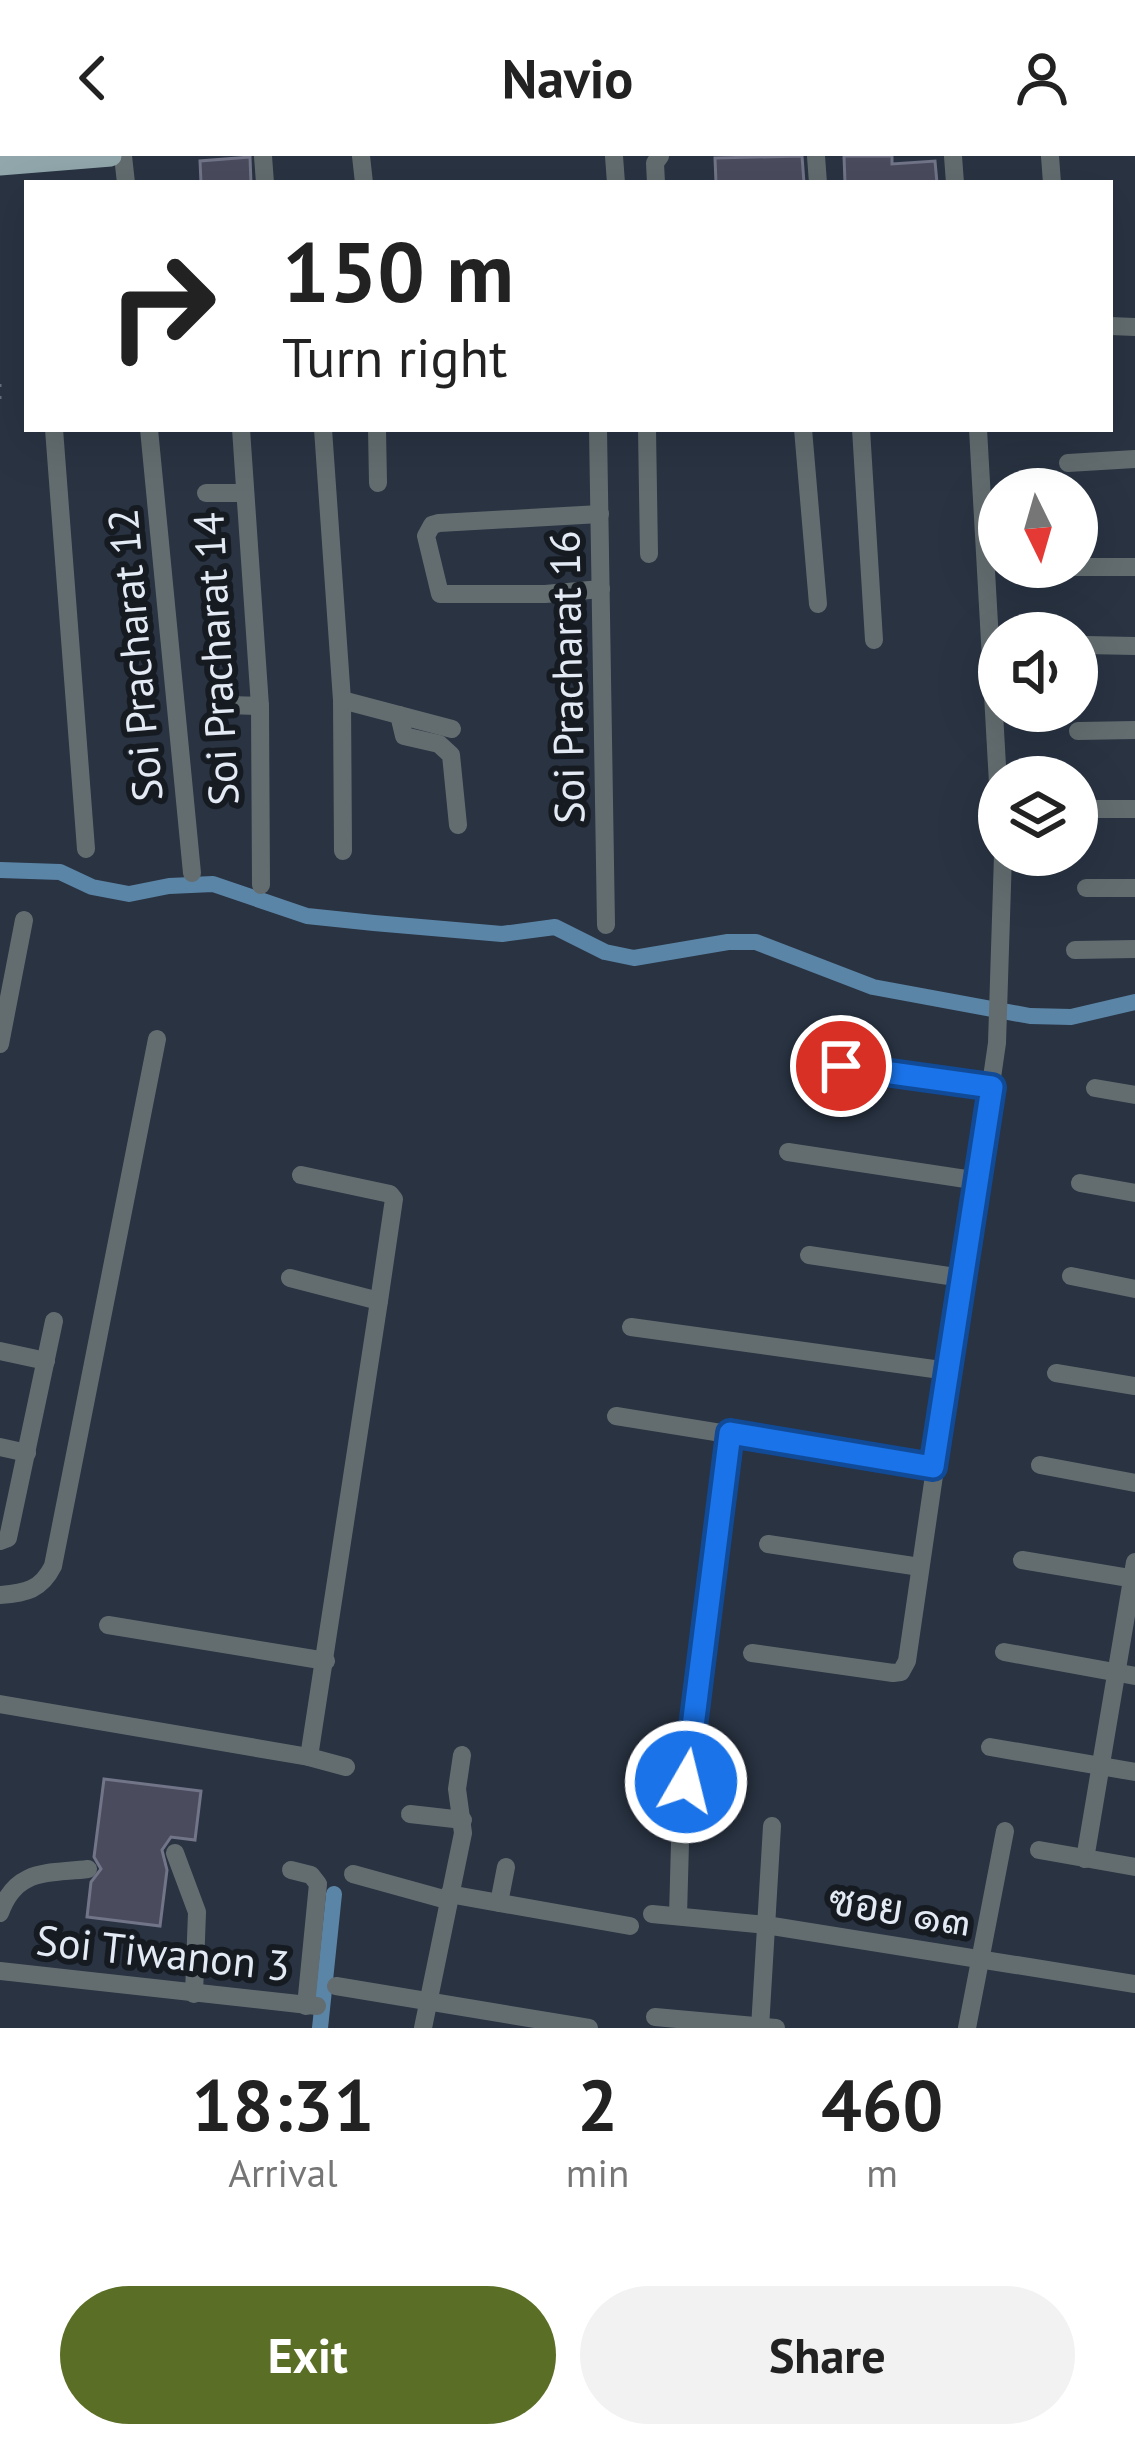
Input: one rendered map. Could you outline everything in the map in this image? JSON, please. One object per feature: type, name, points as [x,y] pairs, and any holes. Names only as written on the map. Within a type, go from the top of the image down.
[{"type":"main road","points":[[0,165],[29,173],[111,156]]},
{"type":"street","points":[[54,432],[86,849]]},
{"type":"street","name":"Soi Pracharat 12","points":[[149,432],[192,874]]},
{"type":"street","name":"Soi Pracharat 14","points":[[241,432],[260,706],[261,885]]},
{"type":"street","points":[[322,432],[342,700],[343,851]]},
{"type":"street","points":[[376,432],[378,483]]},
{"type":"street","name":"Soi Pracharat 16","points":[[598,432],[606,925]]},
{"type":"street","points":[[647,432],[649,554]]},
{"type":"street","points":[[803,432],[818,604]]},
{"type":"street","points":[[861,432],[874,640]]},
{"type":"street","points":[[978,432],[996,756]]},
{"type":"street","points":[[1068,463],[1135,459]]},
{"type":"street","points":[[206,493],[244,493]]},
{"type":"street","points":[[600,514],[439,523],[426,536],[440,594],[602,589]]},
{"type":"street","points":[[1098,567],[1135,567]]},
{"type":"street","points":[[1098,645],[1135,646]]},
{"type":"street","points":[[342,700],[452,729]]},
{"type":"street","points":[[228,705],[260,706]]},
{"type":"street","points":[[399,715],[404,736],[439,744],[451,754],[458,825]]},
{"type":"street","points":[[1098,731],[1135,730]]},
{"type":"street","points":[[1098,809],[1135,809]]},
{"type":"street","points":[[752,1653],[901,1672],[907,1661],[992,1087],[1000,1000],[1003,876]]},
{"type":"street","points":[[1086,889],[1135,888]]},
{"type":"street","points":[[0,1044],[24,920]]},
{"type":"street","points":[[1075,950],[1135,949]]},
{"type":"street","points":[[0,1595],[34,1590],[45,1582],[53,1566],[157,1039]]},
{"type":"street","points":[[841,1066],[992,1087]]},
{"type":"street","points":[[1095,1088],[1135,1095]]},
{"type":"street","points":[[788,1152],[979,1181]]},
{"type":"street","points":[[302,1175],[390,1194],[394,1199],[309,1757]]},
{"type":"street","points":[[1080,1183],[1135,1193]]},
{"type":"street","points":[[809,1255],[962,1278]]},
{"type":"street","points":[[1071,1276],[1135,1289]]},
{"type":"street","points":[[290,1278],[380,1301]]},
{"type":"street","points":[[0,1541],[8,1538],[54,1321]]},
{"type":"street","points":[[631,1327],[948,1371]]},
{"type":"street","points":[[0,1351],[46,1361]]},
{"type":"street","points":[[1056,1373],[1135,1386]]},
{"type":"street","points":[[616,1416],[933,1467]]},
{"type":"street","points":[[681,1814],[730,1433]]},
{"type":"street","points":[[0,1447],[27,1453]]},
{"type":"street","points":[[1040,1466],[1135,1483]]},
{"type":"street","points":[[768,1544],[920,1567]]},
{"type":"street","points":[[1022,1560],[1134,1573],[1125,1674],[1100,1766],[1085,1859]]},
{"type":"street","points":[[108,1624],[326,1661]]},
{"type":"street","points":[[1004,1652],[1125,1674]]},
{"type":"street","points":[[0,1704],[346,1767]]},
{"type":"street","points":[[990,1748],[1135,1772]]},
{"type":"street","points":[[422,2028],[463,1820],[457,1797],[462,1755]]},
{"type":"street","points":[[410,1814],[463,1820]]},
{"type":"street","points":[[655,2018],[766,2027],[772,1826]]},
{"type":"street","points":[[967,2028],[1005,1831]]},
{"type":"street","points":[[678,1916],[680,1843]]},
{"type":"street","points":[[1039,1850],[1135,1868]]},
{"type":"street","points":[[175,1853],[197,1912],[194,1994]]},
{"type":"street","points":[[499,1903],[506,1867]]},
{"type":"street","points":[[0,1913],[12,1887],[23,1879],[88,1869]]},
{"type":"street","name":"Soi Tiwanon 3","points":[[0,1971],[312,2006],[318,1884],[311,1875],[291,1870]]},
{"type":"street","points":[[353,1874],[448,1897],[630,1926]]},
{"type":"street","name":"ซอย ๑๓","points":[[652,1914],[766,1925],[1135,1984]]},
{"type":"street","points":[[336,1985],[589,2028]]},
{"type":"path","points":[[0,384],[0,404]]},
{"type":"building","points":[[802,156],[804,180],[716,180],[715,158]]},
{"type":"building","points":[[844,156],[892,156],[892,164],[935,161],[937,180],[845,180]]},
{"type":"building","points":[[250,157],[251,180],[201,180],[200,161]]},
{"type":"building","points":[[104,1779],[201,1791],[195,1840],[171,1837],[162,1850],[167,1870],[160,1926],[87,1917],[91,1882],[101,1869],[94,1857]]},
{"type":"waterway","points":[[0,870],[60,872],[92,887],[129,894],[213,884],[307,916],[374,923],[502,934],[555,927],[605,952],[634,958],[728,942],[756,942],[873,987],[1030,1016],[1071,1017],[1135,1002]]},
{"type":"waterway","points":[[320,2028],[334,1894]]},
{"type":"route","points":[[686,1782],[730,1433],[933,1467],[992,1087],[841,1066]]}]
